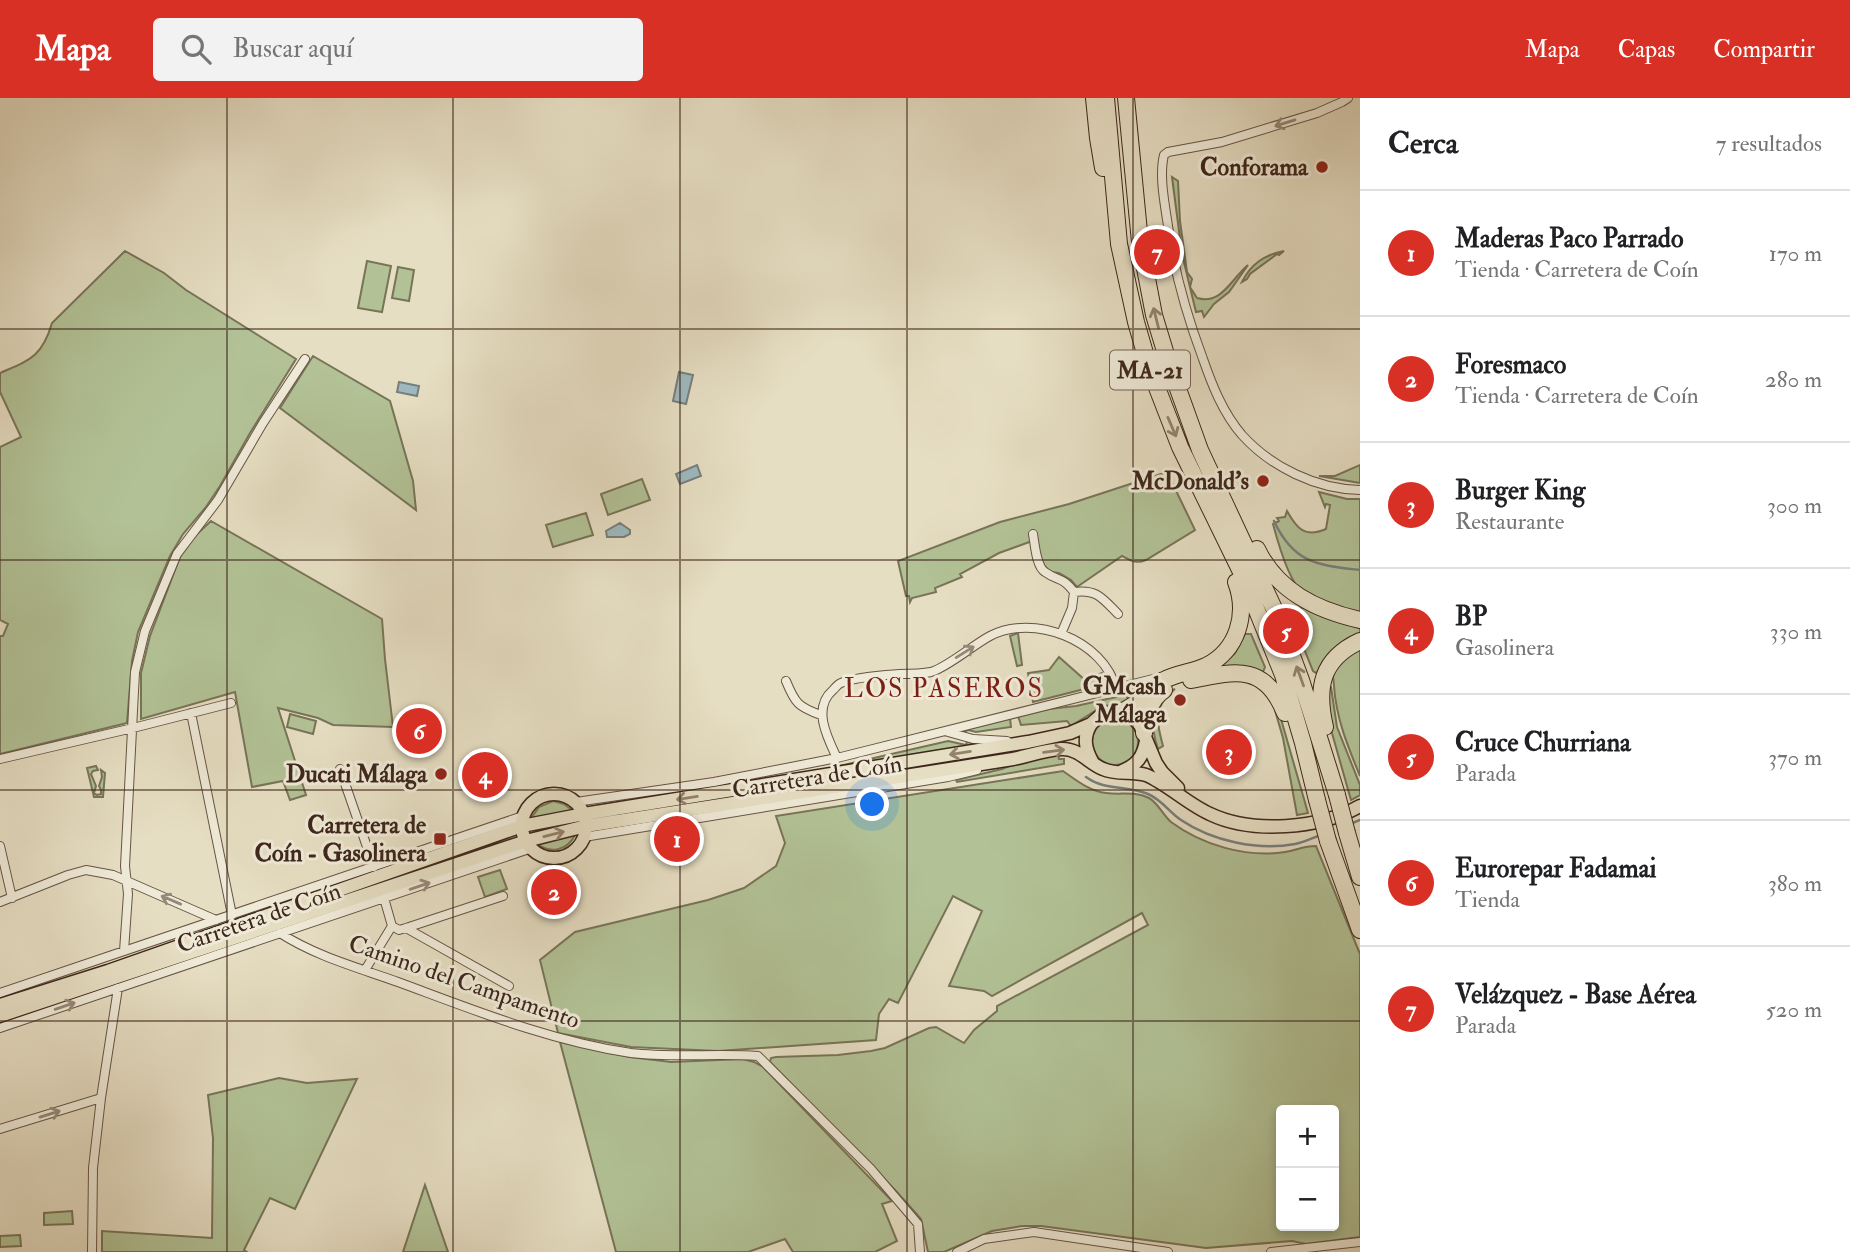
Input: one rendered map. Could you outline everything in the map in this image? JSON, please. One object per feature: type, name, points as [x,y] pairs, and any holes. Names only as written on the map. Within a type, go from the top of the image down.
[{"type":"highway","points":[[1094,98],[1110,218],[1119,244]]},
{"type":"highway","name":"MA-21","points":[[1106,98],[1119,244],[1133,311],[1149,367],[1175,434],[1243,576],[1283,675],[1328,841],[1360,930]]},
{"type":"highway","name":"MA-21","points":[[1126,98],[1140,242],[1154,315],[1181,401],[1200,450],[1277,615],[1301,680],[1360,877]]},
{"type":"highway","points":[[1193,429],[1207,447],[1262,559],[1277,579],[1290,591],[1321,608],[1360,620]]},
{"type":"highway","points":[[1121,712],[1144,698],[1154,686],[1181,673],[1205,667],[1220,658],[1239,629],[1242,606],[1238,585],[1204,516],[1200,489]]},
{"type":"highway","points":[[1328,765],[1328,737],[1321,702],[1322,678],[1338,654],[1360,640]]},
{"type":"highway","points":[[1145,737],[1147,713],[1159,693],[1167,687],[1226,673],[1252,675],[1264,681],[1279,697],[1298,754],[1317,797]]},
{"type":"main road","points":[[0,1016],[584,826],[1070,733],[1108,713],[1121,712],[1132,716],[1140,724],[1162,772],[1193,804]]},
{"type":"main road","points":[[1091,724],[1085,740],[1092,761]]},
{"type":"main road","points":[[1120,772],[1137,763],[1143,753],[1145,737]]},
{"type":"main road","points":[[523,821],[584,826],[1013,759],[1061,749],[1072,751],[1105,770],[1145,775],[1209,814],[1241,825],[1305,825],[1352,811],[1360,806]]},
{"type":"main road","points":[[555,794],[566,796],[576,803],[584,826],[579,846],[561,857],[550,857],[540,855],[529,845],[523,821],[533,802],[543,796],[555,794]]},
{"type":"main road","name":"Carretera de Coín","points":[[0,1005],[108,971],[523,821]]},
{"type":"street","points":[[1348,98],[1317,113],[1246,135],[1168,152],[1164,155],[1162,168],[1175,267],[1187,315],[1225,411],[1242,435],[1276,466],[1325,485],[1360,491]]},
{"type":"street","points":[[124,951],[128,894],[125,866],[135,672],[145,631],[177,554],[218,500],[305,359]]},
{"type":"street","points":[[1033,534],[1040,566],[1044,572],[1066,582],[1074,592],[1072,608],[1061,634]]},
{"type":"street","points":[[1074,592],[1084,590],[1098,594],[1118,614]]},
{"type":"street","points":[[837,758],[826,736],[821,715],[827,695],[841,683],[873,676],[932,672],[992,635],[1022,627],[1071,637],[1098,659],[1112,677],[1116,689]]},
{"type":"street","name":"Carretera de Coín","points":[[576,803],[714,782],[837,758],[1181,673]]},
{"type":"street","points":[[786,681],[794,701],[805,710],[821,715]]},
{"type":"street","points":[[0,759],[232,703]]},
{"type":"street","points":[[191,713],[232,915]]},
{"type":"street","name":"Carretera de Coín","points":[[944,732],[973,739],[1028,742]]},
{"type":"street","points":[[340,769],[374,867]]},
{"type":"street","name":"Carretera de Coín","points":[[0,993],[374,867],[523,821]]},
{"type":"street","name":"Carretera de Coín","points":[[0,1027],[384,898],[529,845]]},
{"type":"street","points":[[0,846],[12,898]]},
{"type":"street","points":[[0,902],[86,870],[127,881],[216,920]]},
{"type":"street","points":[[391,926],[399,930],[502,896]]},
{"type":"street","points":[[365,970],[391,926],[384,898]]},
{"type":"street","points":[[406,928],[509,986]]},
{"type":"street","name":"Camino del Campamento","points":[[280,933],[295,943],[365,970],[490,1016],[563,1039],[630,1052],[676,1057],[758,1056],[870,1169],[918,1224],[920,1252]]},
{"type":"street","points":[[92,1252],[93,1168],[118,988]]},
{"type":"street","points":[[0,1129],[101,1098]]},
{"type":"street","points":[[957,1252],[984,1239],[1034,1232],[1168,1252]]},
{"type":"street","points":[[1271,1252],[1342,1248],[1360,1242]]},
{"type":"green space","points":[[1172,177],[1178,181],[1187,272],[1192,279],[1190,287],[1197,298],[1213,298],[1220,294],[1248,265],[1229,292],[1214,304],[1204,317],[1202,311],[1196,312],[1182,254]]},
{"type":"green space","points":[[125,251],[164,273],[186,290],[296,359],[220,486],[183,534],[170,556],[138,632],[132,661],[127,723],[0,754],[0,636],[3,636],[8,624],[0,620],[0,447],[21,437],[0,392],[0,373],[34,356],[44,343],[52,323]]},
{"type":"green space","points":[[1284,251],[1277,254],[1242,282],[1259,261]]},
{"type":"green space","points":[[367,261],[391,266],[382,312],[358,308]]},
{"type":"green space","points":[[398,267],[414,270],[409,301],[392,298]]},
{"type":"green space","points":[[313,356],[390,401],[413,481],[416,510],[280,408]]},
{"type":"green space","points":[[1360,465],[1360,483],[1319,476],[1335,476]]},
{"type":"green space","points":[[1167,472],[1195,530],[1146,560],[1139,562],[1122,556],[1077,587],[1071,580],[1045,567],[1032,541],[999,553],[960,574],[962,577],[935,588],[936,592],[912,598],[910,602],[909,596],[906,596],[898,561],[1000,522],[1069,504]]},
{"type":"green space","points":[[642,479],[650,500],[608,515],[601,494]]},
{"type":"green space","points":[[1319,492],[1347,499],[1360,499],[1360,613],[1307,594],[1297,586],[1288,570],[1273,524],[1279,521],[1277,518],[1285,517],[1287,511],[1302,530],[1312,533],[1326,529],[1330,505],[1326,504],[1325,507]]},
{"type":"green space","points":[[586,513],[593,535],[553,547],[546,525]]},
{"type":"green space","points":[[211,521],[382,619],[393,727],[333,725],[318,718],[278,708],[306,795],[290,800],[283,781],[252,787],[235,692],[141,719],[141,673],[150,636],[180,557],[195,536]]},
{"type":"green space","points":[[1303,607],[1360,626],[1360,634],[1345,641],[1329,654],[1316,673],[1293,621],[1296,612]]},
{"type":"green space","points":[[1018,633],[1022,665],[1017,666],[1010,636]]},
{"type":"green space","points":[[1245,634],[1251,634],[1265,667],[1263,672],[1219,667],[1235,653]]},
{"type":"green space","points":[[1360,649],[1360,776],[1340,721],[1333,675],[1340,663]]},
{"type":"green space","points":[[1059,657],[1085,680],[1102,673],[1108,683],[1033,702],[1028,673],[1049,670]]},
{"type":"green space","points":[[1325,684],[1331,687],[1337,727],[1360,785],[1360,795],[1351,800],[1328,719]]},
{"type":"green space","points":[[1175,689],[1163,702],[1158,714],[1163,746],[1158,749],[1153,723],[1156,706],[1160,699]]},
{"type":"green space","points":[[1125,695],[1130,700],[1122,704],[1103,706],[1071,726],[1067,721],[1021,725],[1018,716],[1076,706]]},
{"type":"green space","points":[[1277,705],[1308,813],[1297,815],[1283,738],[1274,707]]},
{"type":"green space","points":[[290,714],[316,721],[313,734],[287,727]]},
{"type":"green space","points":[[1010,718],[1011,727],[976,732],[968,730],[963,733],[956,730]]},
{"type":"green space","points":[[1115,719],[1131,726],[1138,742],[1131,758],[1115,765],[1099,758],[1092,742],[1099,726]]},
{"type":"green space","points":[[948,741],[966,745],[967,742],[972,743],[971,745],[826,769]]},
{"type":"green space","points":[[1063,741],[1062,745],[600,816]]},
{"type":"green space","points":[[1058,755],[1059,759],[1064,759],[1064,764],[957,782],[956,780],[1020,762]]},
{"type":"green space","points":[[96,766],[98,770],[91,774],[96,786],[94,793],[101,794],[101,770],[105,773],[103,797],[94,797],[87,768]]},
{"type":"green space","points":[[1063,771],[1083,785],[1100,792],[1149,798],[1171,822],[1183,830],[1225,848],[1270,853],[1316,846],[1360,954],[1360,1237],[1306,1244],[1292,1241],[1206,1248],[1041,1226],[1022,1226],[992,1231],[944,1252],[928,1252],[921,1219],[770,1062],[771,1058],[776,1057],[871,1051],[936,1027],[964,1043],[974,1030],[997,1011],[997,1006],[1148,925],[1142,913],[992,996],[984,991],[949,986],[982,911],[953,896],[898,1003],[889,999],[879,1014],[876,1040],[718,1051],[631,1047],[558,1033],[540,960],[575,932],[708,900],[744,888],[776,866],[785,843],[776,816]]},
{"type":"green space","points":[[553,801],[572,810],[530,820],[539,807]]},
{"type":"green space","points":[[576,833],[568,844],[558,849],[547,849],[535,842]]},
{"type":"green space","points":[[500,870],[507,889],[485,897],[478,877]]},
{"type":"green space","points":[[560,1042],[630,1057],[671,1062],[743,1059],[763,1067],[892,1201],[882,1204],[897,1241],[875,1252],[793,1252],[785,1239],[748,1252],[616,1252]]},
{"type":"green space","points":[[279,1078],[307,1083],[357,1079],[295,1209],[270,1198],[244,1250],[247,1252],[102,1252],[102,1231],[212,1238],[213,1138],[208,1095]]},
{"type":"green space","points":[[425,1185],[448,1252],[403,1252]]},
{"type":"green space","points":[[72,1211],[73,1224],[44,1225],[44,1213]]},
{"type":"green space","points":[[20,1235],[21,1246],[0,1247],[0,1236]]},
{"type":"water","points":[[679,372],[693,375],[686,404],[673,401]]},
{"type":"water","points":[[399,382],[419,386],[417,396],[397,392]]},
{"type":"water","points":[[697,465],[701,476],[680,484],[676,474]]},
{"type":"water","points":[[620,523],[630,530],[630,534],[624,537],[607,537],[606,531]]},
{"type":"waterway","points":[[1274,521],[1290,546],[1309,560],[1360,570]]},
{"type":"waterway","points":[[1086,777],[1108,786],[1148,794],[1181,820],[1221,839],[1251,845],[1281,846],[1321,835]]},
{"type":"waterway","points":[[1350,824],[1360,820]]},
{"type":"place","name":"Conforama","points":[[1322,167]]},
{"type":"place","name":"Velázquez - Base Aérea","points":[[1157,252]]},
{"type":"place","name":"McDonald's","points":[[1263,481]]},
{"type":"place","name":"Cruce Churriana","points":[[1286,631]]},
{"type":"place","name":"GMcash Málaga","points":[[1180,700]]},
{"type":"place","name":"Eurorepar Fadamai","points":[[419,731]]},
{"type":"place","name":"Burger King","points":[[1229,752]]},
{"type":"place","name":"Ducati Málaga","points":[[441,774]]},
{"type":"place","name":"BP","points":[[485,775]]},
{"type":"place","name":"Carretera de Coín - Gasolinera","points":[[440,839]]},
{"type":"place","name":"Maderas Paco Parrado","points":[[677,839]]},
{"type":"place","name":"Foresmaco","points":[[554,892]]},
{"type":"district","name":"LOS PASEROS","points":[[944,689]]}]
